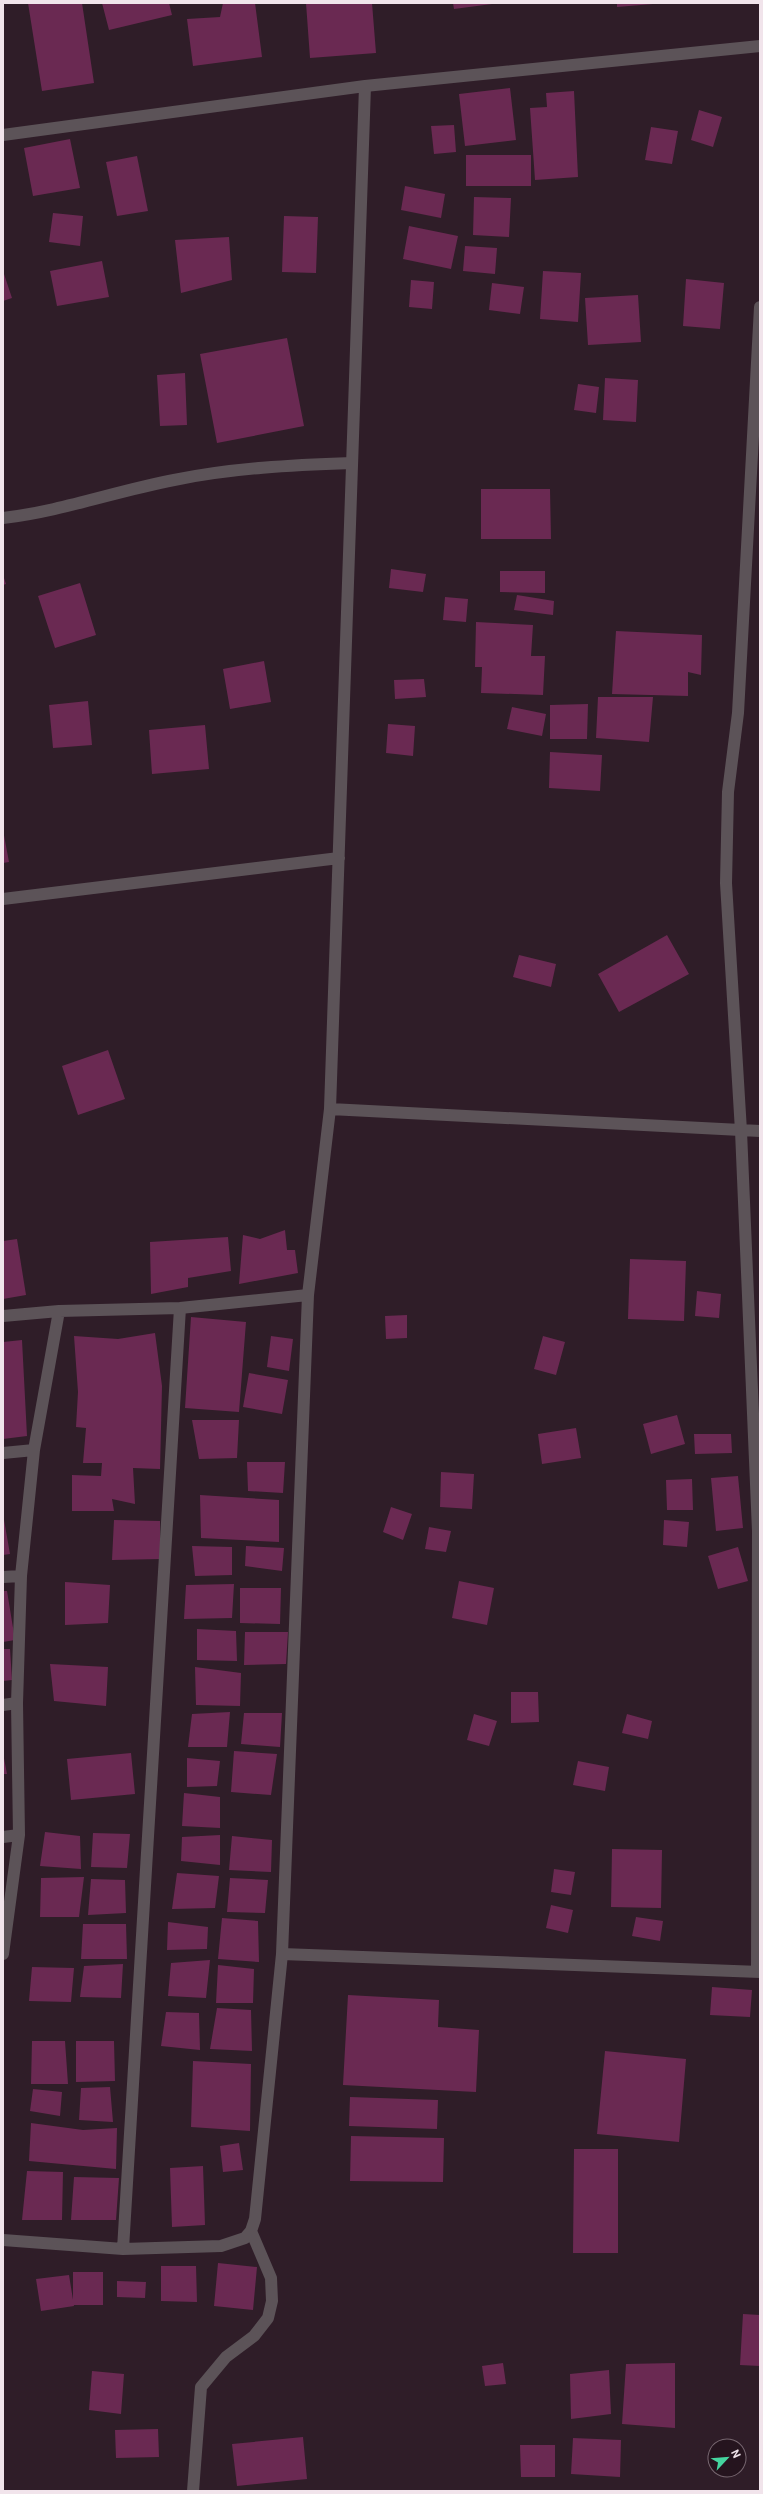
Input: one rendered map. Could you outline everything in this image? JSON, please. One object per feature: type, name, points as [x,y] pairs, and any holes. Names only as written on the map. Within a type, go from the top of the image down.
[{"type":"street","points":[[3,135],[365,86],[760,46]]},
{"type":"street","points":[[3,2240],[123,2249],[221,2246],[235,2243],[251,2231],[255,2219],[282,1954],[308,1295],[330,1109],[365,86]]},
{"type":"street","points":[[282,1954],[759,1972],[758,1532],[741,1131],[726,883],[728,792],[738,713],[760,307]]},
{"type":"street","points":[[3,518],[43,513],[174,480],[284,466],[352,463]]},
{"type":"street","points":[[3,899],[339,858]]},
{"type":"street","points":[[330,1109],[760,1131]]},
{"type":"street","points":[[3,1316],[59,1311],[180,1308],[308,1295]]},
{"type":"street","points":[[123,2249],[180,1308]]},
{"type":"street","points":[[3,1954],[19,1835],[17,1703],[21,1576],[34,1450],[59,1311]]},
{"type":"street","points":[[3,1453],[34,1450]]},
{"type":"street","points":[[3,1577],[21,1576]]},
{"type":"street","points":[[3,1705],[17,1703]]},
{"type":"street","points":[[3,1836],[19,1835]]},
{"type":"street","points":[[193,2491],[201,2387],[226,2357],[254,2336],[268,2318],[272,2301],[271,2278],[251,2231]]},
{"type":"building","points":[[28,3],[82,3],[94,83],[42,91]]},
{"type":"building","points":[[102,3],[169,3],[172,15],[109,30]]},
{"type":"building","points":[[223,3],[255,3],[262,57],[193,66],[187,19],[220,17]]},
{"type":"building","points":[[306,3],[372,3],[376,53],[310,58]]},
{"type":"building","points":[[453,3],[492,3],[492,4],[454,9]]},
{"type":"building","points":[[617,3],[653,3],[653,4],[617,7]]},
{"type":"building","points":[[510,88],[516,140],[465,146],[459,94]]},
{"type":"building","points":[[574,91],[578,177],[535,180],[530,108],[547,107],[546,93]]},
{"type":"building","points":[[699,110],[722,117],[713,147],[691,140]]},
{"type":"building","points":[[454,125],[456,152],[434,154],[431,126]]},
{"type":"building","points":[[651,127],[678,131],[672,164],[645,160]]},
{"type":"building","points":[[70,139],[80,188],[33,196],[24,148]]},
{"type":"building","points":[[466,155],[531,155],[531,186],[466,186]]},
{"type":"building","points":[[137,156],[148,211],[117,216],[106,162]]},
{"type":"building","points":[[405,186],[445,194],[441,218],[401,210]]},
{"type":"building","points":[[474,197],[511,198],[509,237],[473,235]]},
{"type":"building","points":[[53,213],[83,216],[80,246],[49,242]]},
{"type":"building","points":[[284,216],[318,217],[316,273],[282,272]]},
{"type":"building","points":[[409,226],[458,236],[451,269],[403,259]]},
{"type":"building","points":[[229,237],[232,280],[181,293],[175,240]]},
{"type":"building","points":[[465,246],[497,248],[495,274],[463,271]]},
{"type":"building","points":[[102,261],[109,297],[57,306],[50,271]]},
{"type":"building","points":[[3,271],[12,298],[3,301]]},
{"type":"building","points":[[543,271],[581,273],[578,322],[540,319]]},
{"type":"building","points":[[686,279],[724,283],[720,329],[683,326]]},
{"type":"building","points":[[411,280],[434,282],[432,309],[409,307]]},
{"type":"building","points":[[492,283],[524,287],[520,314],[489,310]]},
{"type":"building","points":[[638,295],[641,342],[588,345],[585,298]]},
{"type":"building","points":[[287,338],[304,426],[217,443],[200,354]]},
{"type":"building","points":[[185,373],[187,425],[160,426],[157,375]]},
{"type":"building","points":[[605,378],[638,380],[636,422],[603,420]]},
{"type":"building","points":[[578,384],[599,387],[596,413],[574,410]]},
{"type":"building","points":[[481,489],[550,489],[551,539],[481,539]]},
{"type":"building","points":[[391,569],[426,574],[423,592],[389,588]]},
{"type":"building","points":[[500,571],[545,571],[545,593],[500,592]]},
{"type":"building","points":[[3,575],[6,584],[3,585]]},
{"type":"building","points":[[80,583],[96,635],[55,648],[38,596]]},
{"type":"building","points":[[517,595],[554,601],[553,615],[514,610]]},
{"type":"building","points":[[445,597],[468,599],[466,622],[443,620]]},
{"type":"building","points":[[476,622],[533,625],[531,656],[545,656],[543,695],[481,693],[482,667],[475,667]]},
{"type":"building","points":[[616,631],[702,635],[701,675],[688,672],[688,696],[612,694]]},
{"type":"building","points":[[264,661],[271,702],[230,709],[223,669]]},
{"type":"building","points":[[424,679],[426,697],[395,699],[394,680]]},
{"type":"building","points":[[598,697],[653,697],[649,742],[596,738]]},
{"type":"building","points":[[88,701],[92,745],[53,748],[49,705]]},
{"type":"building","points":[[588,704],[587,739],[550,739],[550,705]]},
{"type":"building","points":[[512,707],[546,714],[542,736],[507,729]]},
{"type":"building","points":[[388,724],[415,726],[413,756],[386,753]]},
{"type":"building","points":[[205,725],[209,769],[152,774],[149,730]]},
{"type":"building","points":[[550,752],[602,755],[600,791],[549,788]]},
{"type":"building","points":[[3,830],[9,862],[3,863]]},
{"type":"building","points":[[667,935],[689,974],[619,1012],[598,974]]},
{"type":"building","points":[[519,955],[556,964],[551,987],[513,977]]},
{"type":"building","points":[[108,1050],[125,1099],[78,1115],[62,1066]]},
{"type":"building","points":[[285,1230],[287,1250],[295,1250],[298,1273],[239,1284],[243,1235],[260,1239]]},
{"type":"building","points":[[228,1237],[231,1271],[188,1278],[188,1287],[151,1294],[150,1242]]},
{"type":"building","points":[[17,1239],[26,1295],[3,1299],[3,1241]]},
{"type":"building","points":[[630,1259],[686,1261],[684,1321],[628,1319]]},
{"type":"building","points":[[697,1291],[721,1294],[719,1318],[695,1316]]},
{"type":"building","points":[[407,1315],[407,1338],[386,1339],[385,1316]]},
{"type":"building","points":[[191,1317],[246,1322],[239,1412],[185,1408]]},
{"type":"building","points":[[155,1333],[162,1386],[160,1469],[133,1468],[135,1504],[112,1499],[114,1511],[72,1511],[72,1475],[101,1476],[102,1463],[83,1463],[86,1428],[76,1427],[78,1392],[74,1336],[118,1339]]},
{"type":"building","points":[[271,1336],[293,1339],[289,1371],[267,1367]]},
{"type":"building","points":[[543,1336],[565,1342],[556,1375],[534,1369]]},
{"type":"building","points":[[22,1340],[27,1436],[3,1439],[3,1342]]},
{"type":"building","points":[[249,1373],[288,1380],[282,1414],[243,1407]]},
{"type":"building","points":[[677,1415],[685,1444],[651,1454],[643,1424]]},
{"type":"building","points":[[192,1420],[239,1420],[237,1458],[199,1459]]},
{"type":"building","points":[[576,1428],[581,1458],[542,1464],[538,1434]]},
{"type":"building","points":[[694,1434],[731,1434],[732,1453],[695,1454]]},
{"type":"building","points":[[247,1462],[285,1462],[283,1493],[248,1491]]},
{"type":"building","points":[[441,1472],[474,1474],[472,1509],[440,1507]]},
{"type":"building","points":[[738,1476],[743,1528],[716,1531],[711,1478]]},
{"type":"building","points":[[692,1479],[693,1510],[667,1510],[666,1480]]},
{"type":"building","points":[[200,1495],[279,1500],[279,1542],[201,1538]]},
{"type":"building","points":[[391,1507],[412,1514],[403,1540],[383,1532]]},
{"type":"building","points":[[3,1514],[10,1554],[3,1555]]},
{"type":"building","points":[[114,1520],[160,1521],[160,1559],[112,1560]]},
{"type":"building","points":[[664,1520],[689,1522],[687,1547],[663,1545]]},
{"type":"building","points":[[429,1527],[451,1531],[446,1552],[425,1549]]},
{"type":"building","points":[[192,1546],[232,1547],[232,1575],[195,1576]]},
{"type":"building","points":[[246,1546],[284,1548],[282,1571],[245,1566]]},
{"type":"building","points":[[738,1547],[748,1581],[718,1589],[708,1556]]},
{"type":"building","points":[[459,1581],[494,1588],[487,1625],[452,1618]]},
{"type":"building","points":[[65,1582],[110,1585],[108,1623],[65,1625]]},
{"type":"building","points":[[234,1584],[232,1618],[184,1619],[186,1585]]},
{"type":"building","points":[[240,1588],[281,1588],[280,1624],[240,1623]]},
{"type":"building","points":[[3,1591],[7,1591],[15,1640],[3,1642]]},
{"type":"building","points":[[197,1629],[236,1631],[237,1661],[197,1660]]},
{"type":"building","points":[[245,1632],[288,1632],[286,1664],[244,1665]]},
{"type":"building","points":[[3,1649],[10,1649],[12,1680],[3,1681]]},
{"type":"building","points":[[50,1664],[108,1667],[106,1706],[54,1701]]},
{"type":"building","points":[[195,1667],[241,1673],[240,1706],[196,1705]]},
{"type":"building","points":[[511,1692],[538,1692],[539,1722],[511,1723]]},
{"type":"building","points":[[230,1712],[227,1747],[188,1747],[192,1714]]},
{"type":"building","points":[[244,1713],[282,1713],[280,1747],[241,1744]]},
{"type":"building","points":[[474,1714],[497,1721],[489,1746],[467,1740]]},
{"type":"building","points":[[627,1714],[652,1721],[648,1739],[622,1733]]},
{"type":"building","points":[[234,1751],[277,1754],[271,1795],[231,1792]]},
{"type":"building","points":[[3,1753],[7,1774],[3,1774]]},
{"type":"building","points":[[131,1753],[135,1794],[71,1800],[67,1759]]},
{"type":"building","points":[[187,1758],[220,1761],[217,1786],[187,1787]]},
{"type":"building","points":[[578,1761],[609,1767],[605,1791],[573,1785]]},
{"type":"building","points":[[184,1793],[220,1797],[220,1828],[182,1826]]},
{"type":"building","points":[[45,1832],[80,1836],[81,1869],[40,1866]]},
{"type":"building","points":[[93,1833],[130,1834],[127,1868],[91,1867]]},
{"type":"building","points":[[220,1835],[220,1865],[181,1861],[182,1837]]},
{"type":"building","points":[[232,1836],[272,1840],[271,1872],[229,1870]]},
{"type":"building","points":[[612,1849],[662,1850],[661,1908],[611,1907]]},
{"type":"building","points":[[554,1869],[575,1872],[571,1895],[551,1892]]},
{"type":"building","points":[[177,1873],[219,1876],[215,1908],[172,1909]]},
{"type":"building","points":[[84,1877],[79,1917],[40,1917],[41,1878]]},
{"type":"building","points":[[230,1878],[268,1880],[265,1913],[227,1912]]},
{"type":"building","points":[[91,1879],[125,1880],[126,1913],[88,1915]]},
{"type":"building","points":[[551,1905],[573,1910],[568,1933],[546,1928]]},
{"type":"building","points":[[636,1917],[663,1921],[660,1941],[632,1936]]},
{"type":"building","points":[[222,1918],[258,1921],[259,1962],[218,1959]]},
{"type":"building","points":[[168,1922],[208,1927],[207,1949],[167,1950]]},
{"type":"building","points":[[83,1924],[126,1924],[127,1959],[81,1959]]},
{"type":"building","points":[[210,1960],[206,1998],[168,1996],[171,1963]]},
{"type":"building","points":[[123,1964],[121,1998],[80,1997],[84,1966]]},
{"type":"building","points":[[218,1965],[254,1969],[253,2003],[216,2003]]},
{"type":"building","points":[[32,1967],[74,1968],[71,2002],[29,2001]]},
{"type":"building","points":[[712,1987],[752,1990],[750,2017],[710,2015]]},
{"type":"building","points":[[348,1995],[439,2000],[438,2027],[479,2030],[476,2092],[343,2085]]},
{"type":"building","points":[[217,2008],[251,2010],[252,2051],[210,2049]]},
{"type":"building","points":[[166,2012],[199,2013],[200,2050],[161,2046]]},
{"type":"building","points":[[32,2041],[65,2041],[68,2084],[31,2084]]},
{"type":"building","points":[[76,2041],[114,2041],[115,2081],[76,2082]]},
{"type":"building","points":[[605,2051],[686,2059],[679,2142],[597,2134]]},
{"type":"building","points":[[193,2061],[251,2064],[250,2131],[191,2127]]},
{"type":"building","points":[[110,2087],[113,2122],[79,2120],[81,2088]]},
{"type":"building","points":[[33,2089],[62,2092],[60,2116],[30,2111]]},
{"type":"building","points":[[350,2097],[438,2100],[437,2129],[349,2126]]},
{"type":"building","points":[[31,2123],[83,2130],[117,2128],[116,2169],[29,2161]]},
{"type":"building","points":[[351,2136],[444,2138],[443,2182],[350,2181]]},
{"type":"building","points":[[239,2143],[243,2170],[223,2172],[220,2146]]},
{"type":"building","points":[[574,2149],[618,2149],[618,2253],[573,2253]]},
{"type":"building","points":[[203,2166],[205,2225],[172,2227],[170,2168]]},
{"type":"building","points":[[27,2171],[63,2172],[62,2220],[22,2220]]},
{"type":"building","points":[[74,2177],[119,2178],[116,2220],[71,2220]]},
{"type":"building","points":[[218,2263],[257,2267],[253,2310],[214,2306]]},
{"type":"building","points":[[161,2266],[196,2266],[197,2302],[161,2301]]},
{"type":"building","points":[[73,2272],[103,2272],[103,2305],[73,2305]]},
{"type":"building","points":[[69,2275],[74,2306],[41,2311],[36,2279]]},
{"type":"building","points":[[117,2281],[146,2282],[145,2298],[117,2297]]},
{"type":"building","points":[[743,2314],[760,2315],[760,2366],[740,2365]]},
{"type":"building","points":[[503,2363],[506,2384],[485,2386],[482,2366]]},
{"type":"building","points":[[675,2363],[675,2428],[622,2424],[626,2364]]},
{"type":"building","points":[[609,2370],[611,2414],[571,2419],[570,2374]]},
{"type":"building","points":[[92,2371],[124,2374],[121,2414],[89,2410]]},
{"type":"building","points":[[158,2429],[159,2457],[116,2458],[115,2430]]},
{"type":"building","points":[[303,2437],[307,2479],[237,2486],[232,2444]]},
{"type":"building","points":[[573,2438],[621,2440],[620,2477],[571,2474]]},
{"type":"building","points":[[520,2445],[555,2445],[555,2477],[521,2477]]}]
